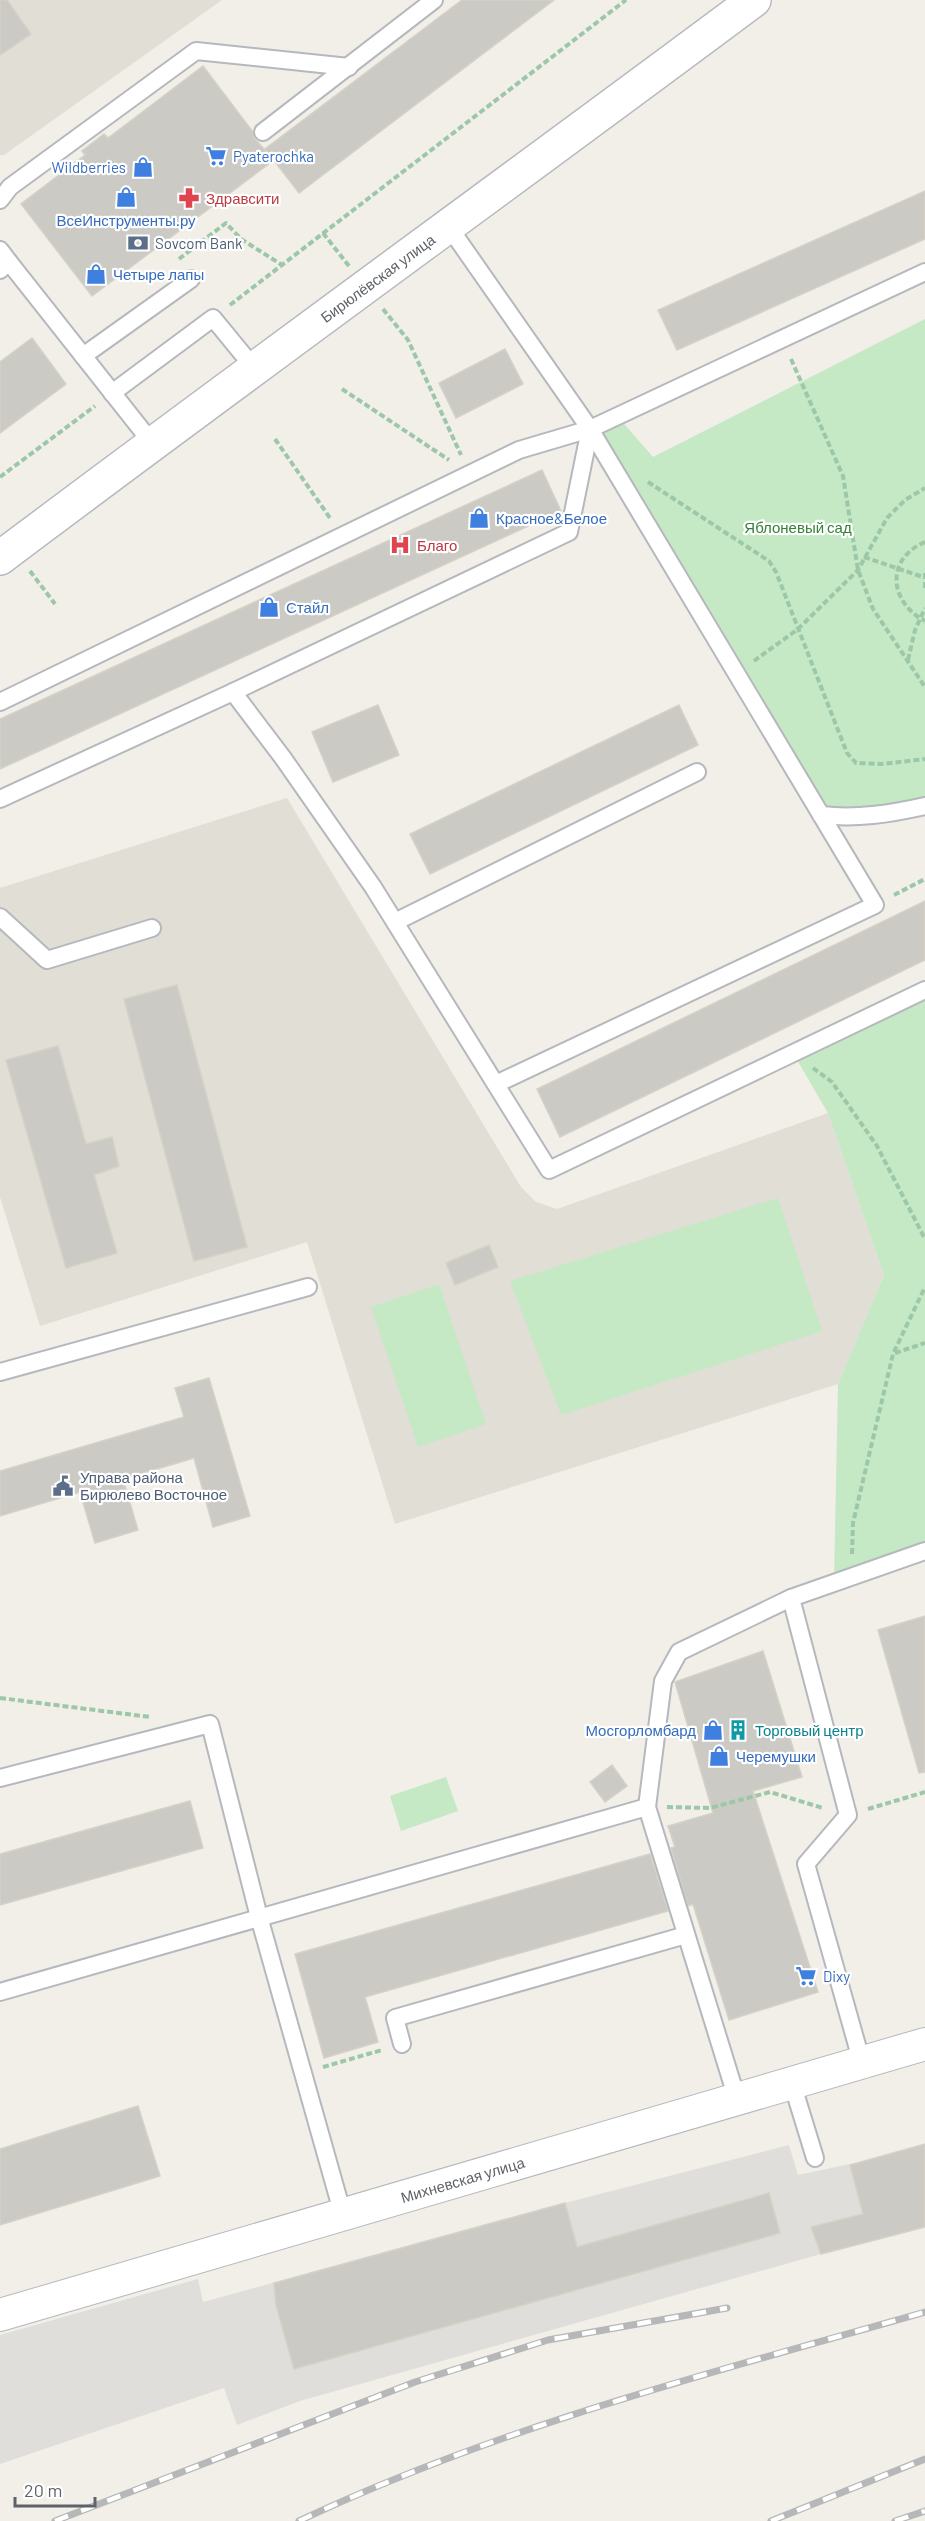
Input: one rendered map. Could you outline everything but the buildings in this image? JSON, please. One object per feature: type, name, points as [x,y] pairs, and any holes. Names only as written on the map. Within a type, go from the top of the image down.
[{"type":"street","name":"Бирюлёвская улица","points":[[0,558],[152,443],[449,227],[754,0]]},
{"type":"street","name":"Михневская улица","points":[[0,2315],[925,2044]]},
{"type":"lane","points":[[263,132],[434,0]]},
{"type":"lane","points":[[0,200],[10,187],[196,51],[349,67]]},
{"type":"lane","points":[[449,227],[590,429],[875,905],[496,1084]]},
{"type":"lane","points":[[3,261],[152,443]]},
{"type":"lane","points":[[0,702],[519,450],[590,429],[925,272]]},
{"type":"lane","points":[[83,356],[191,279]]},
{"type":"lane","points":[[112,393],[213,318],[254,368]]},
{"type":"lane","points":[[0,800],[569,532],[590,429]]},
{"type":"lane","points":[[232,692],[283,758],[373,887],[549,1170],[925,990]]},
{"type":"lane","points":[[395,922],[697,772]]},
{"type":"lane","points":[[821,815],[846,818],[884,816],[925,806]]},
{"type":"lane","points":[[0,917],[47,960],[152,928]]},
{"type":"lane","points":[[0,1372],[308,1287]]},
{"type":"lane","points":[[737,2099],[647,1807],[663,1681],[679,1652],[790,1598],[925,1551]]},
{"type":"lane","points":[[790,1598],[848,1815],[806,1864],[862,2063]]},
{"type":"lane","points":[[0,1778],[210,1724],[259,1917],[343,2215]]},
{"type":"lane","points":[[0,1992],[647,1807]]},
{"type":"lane","points":[[402,2044],[395,2018],[686,1935]]},
{"type":"lane","points":[[792,2083],[815,2158]]},
{"type":"path","points":[[213,318],[626,0]]},
{"type":"path","points":[[226,223],[241,239],[282,265]]},
{"type":"path","points":[[323,233],[408,340],[470,474]]},
{"type":"path","points":[[782,339],[843,476],[858,570],[873,609],[925,687]]},
{"type":"path","points":[[342,389],[470,474]]},
{"type":"path","points":[[0,477],[112,393]]},
{"type":"path","points":[[275,439],[342,536]]},
{"type":"path","points":[[642,478],[769,561],[776,572],[847,753],[856,764],[882,764],[925,759]]},
{"type":"path","points":[[737,674],[798,629],[858,570],[887,518],[905,500],[925,488]]},
{"type":"path","points":[[923,620],[915,616],[904,604],[898,593],[896,579],[904,556],[925,542]]},
{"type":"path","points":[[864,557],[924,575],[925,589]]},
{"type":"path","points":[[908,661],[915,630],[923,620],[925,608]]},
{"type":"path","points":[[875,905],[925,879]]},
{"type":"path","points":[[793,1053],[832,1082],[877,1146],[925,1239]]},
{"type":"path","points":[[851,1575],[853,1523],[894,1353],[925,1287]]},
{"type":"path","points":[[894,1353],[925,1343]]},
{"type":"path","points":[[0,1698],[152,1717]]},
{"type":"path","points":[[647,1807],[710,1808],[770,1792],[848,1815],[925,1792]]},
{"type":"path","points":[[302,2073],[402,2044]]},
{"type":"shaded area","points":[[0,0],[222,0],[4,155],[0,155]]},
{"type":"shaded area","points":[[287,798],[521,1187],[536,1202],[557,1209],[828,1113],[884,1275],[838,1384],[395,1524],[307,1242],[40,1326],[0,1197],[0,888]]},
{"type":"shaded area","points":[[925,2144],[925,2227],[821,2254],[300,2401],[237,2425],[224,2388],[0,2464],[0,2335],[198,2279],[203,2302],[565,2203],[789,2145],[798,2175],[874,2159]]},
{"type":"green space","name":"Яблоневый сад","points":[[925,319],[925,806],[821,815],[590,429],[618,417],[653,457]]},
{"type":"green space","points":[[925,990],[925,1555],[834,1582],[838,1384],[884,1275],[828,1113],[793,1053]]},
{"type":"green space","points":[[778,1198],[822,1331],[561,1415],[510,1281]]},
{"type":"green space","points":[[439,1284],[486,1424],[418,1447],[371,1307]]},
{"type":"green space","points":[[446,1777],[458,1811],[401,1831],[390,1796]]},
{"type":"railway","points":[[55,2521],[415,2382],[548,2340],[727,2308]]},
{"type":"railway","points":[[299,2521],[374,2487],[529,2429],[687,2380],[925,2312]]},
{"type":"railway","points":[[771,2521],[925,2459]]},
{"type":"railway","points":[[895,2521],[925,2511]]},
{"type":"place","name":"Pyaterochka","points":[[216,156]]},
{"type":"place","name":"Wildberries","points":[[143,167]]},
{"type":"place","name":"ВсеИнструменты.ру","points":[[126,197]]},
{"type":"place","name":"Здравсити","points":[[189,198]]},
{"type":"place","name":"Sovcom Bank","points":[[138,243]]},
{"type":"place","name":"Четыре лапы","points":[[96,274]]},
{"type":"place","name":"Красное&Белое","points":[[479,518]]},
{"type":"place","name":"Благо","points":[[400,545]]},
{"type":"place","name":"Стайл","points":[[269,607]]},
{"type":"place","name":"Управа района Бирюлево Восточное","points":[[63,1486]]},
{"type":"place","name":"Мосгорломбард","points":[[713,1730]]},
{"type":"place","name":"Торговый центр","points":[[738,1730]]},
{"type":"place","name":"Черемушки","points":[[719,1756]]},
{"type":"place","name":"Dixy","points":[[806,1976]]}]
